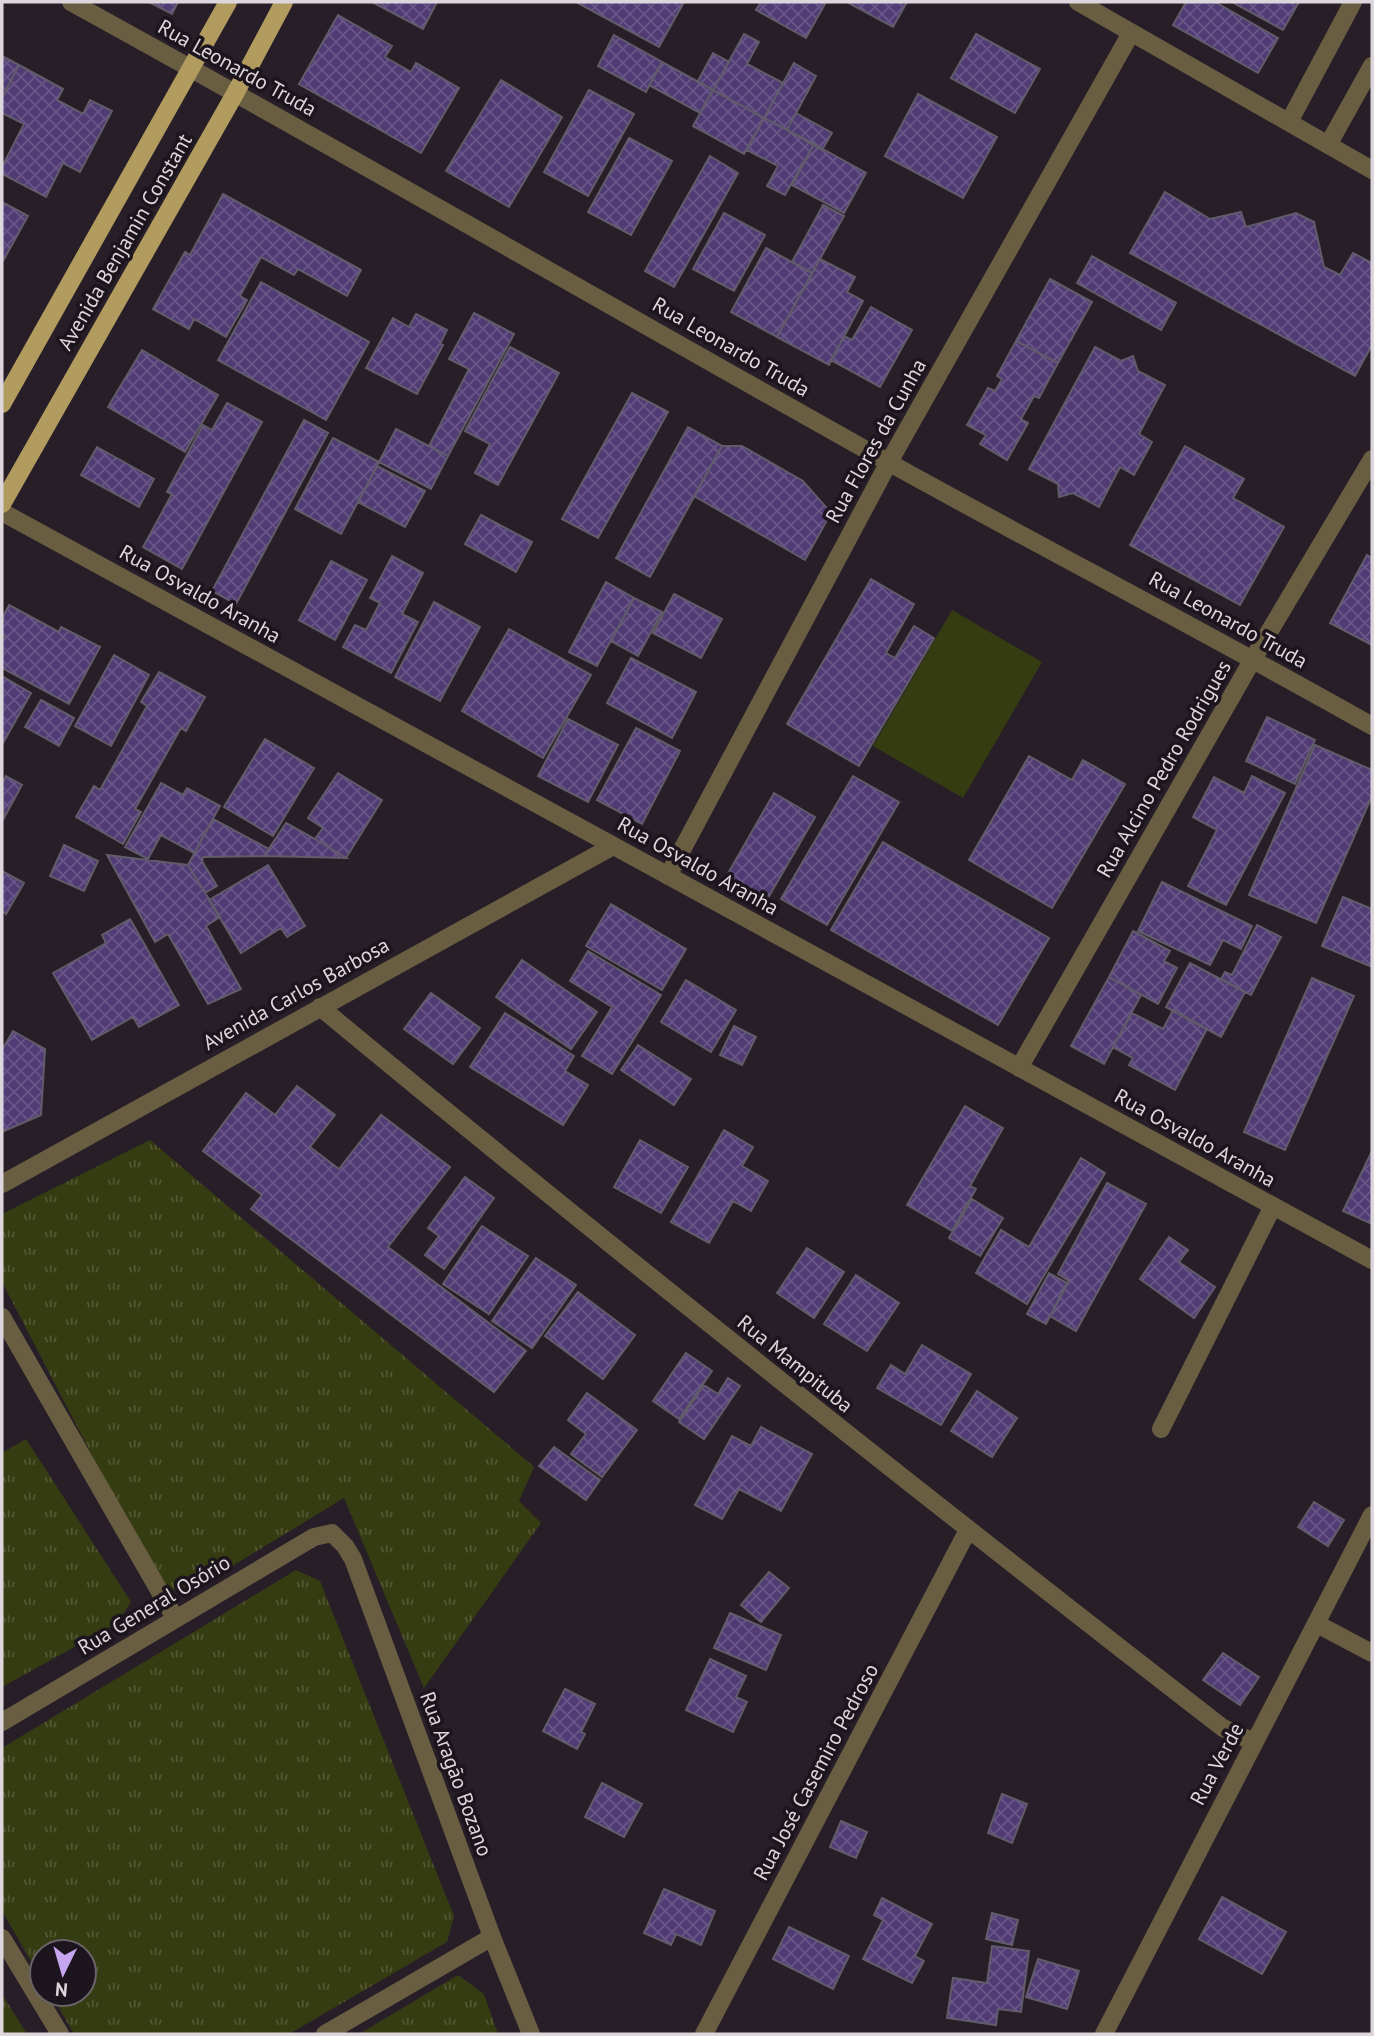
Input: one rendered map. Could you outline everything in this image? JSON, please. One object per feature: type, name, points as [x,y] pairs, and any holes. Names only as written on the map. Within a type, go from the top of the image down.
[{"type":"main road","name":"Avenida Benjamin Constant","points":[[2,404],[228,2]]},
{"type":"main road","name":"Avenida Benjamin Constant","points":[[2,503],[285,2]]},
{"type":"street","name":"Rua Leonardo Truda","points":[[71,2],[236,92],[889,462],[1372,726]]},
{"type":"street","points":[[1078,2],[1372,170]]},
{"type":"street","points":[[1289,122],[1353,2]]},
{"type":"street","name":"Rua Flores da Cunha","points":[[668,876],[889,462],[1131,33]]},
{"type":"street","points":[[1328,145],[1372,66]]},
{"type":"street","name":"Rua Alcino Pedro Rodrigues","points":[[1019,1068],[1253,659],[1372,459]]},
{"type":"street","name":"Rua Osvaldo Aranha","points":[[2,512],[1372,1260]]},
{"type":"street","name":"Avenida Carlos Barbosa","points":[[2,1184],[614,846]]},
{"type":"street","name":"Rua Mampituba","points":[[320,1007],[555,1201],[968,1530],[1223,1728],[1254,1742]]},
{"type":"street","points":[[1161,1429],[1273,1206]]},
{"type":"street","points":[[2,1317],[175,1618]]},
{"type":"street","name":"Rua Verde","points":[[1104,2034],[1372,1515]]},
{"type":"street","name":"Rua José Casemiro Pedroso","points":[[704,2034],[968,1530]]},
{"type":"street","name":"Rua General Osório","points":[[2,1722],[314,1537],[332,1533]]},
{"type":"street","name":"Rua Aragão Bozano","points":[[332,1533],[353,1559],[492,1937],[531,2034]]},
{"type":"street","points":[[1317,1625],[1372,1653]]},
{"type":"street","points":[[325,2034],[492,1937]]},
{"type":"street","points":[[2,1938],[60,2034]]},
{"type":"green space","points":[[952,610],[1042,662],[963,798],[873,746]]},
{"type":"green space","points":[[150,1140],[534,1467],[519,1501],[541,1523],[424,1688],[344,1498],[188,1593],[160,1586],[2,1282],[4,1213]]},
{"type":"green space","points":[[26,1439],[131,1602],[116,1624],[2,1687],[2,1453]]},
{"type":"green space","points":[[296,1570],[320,1581],[454,1916],[447,1942],[289,2034],[74,2034],[59,2008],[98,2008],[98,1938],[28,1938],[28,1956],[2,1911],[2,1748]]},
{"type":"green space","points":[[458,1975],[484,1994],[498,2034],[359,2034]]},
{"type":"green space","points":[[2,1994],[27,2034],[2,2034]]},
{"type":"building","points":[[149,2],[178,2],[172,14]]},
{"type":"building","points":[[372,2],[437,2],[423,29]]},
{"type":"building","points":[[576,2],[684,2],[659,47]]},
{"type":"building","points":[[761,2],[826,2],[806,38],[756,10]]},
{"type":"building","points":[[847,2],[907,2],[893,27]]},
{"type":"building","points":[[1186,2],[1215,2],[1278,38],[1258,73],[1173,25]]},
{"type":"building","points":[[1232,2],[1299,2],[1283,30]]},
{"type":"building","points":[[338,15],[392,46],[385,57],[411,72],[416,63],[459,88],[421,153],[299,84]]},
{"type":"building","points":[[744,34],[759,42],[747,64],[783,83],[764,118],[713,90]]},
{"type":"building","points":[[976,34],[1040,69],[1015,113],[951,78]]},
{"type":"building","points":[[614,35],[662,62],[646,92],[598,66]]},
{"type":"building","points":[[713,53],[729,62],[713,90],[698,81]]},
{"type":"building","points":[[2,56],[19,65],[2,98]]},
{"type":"building","points":[[662,62],[713,90],[700,113],[649,85]]},
{"type":"building","points":[[794,63],[816,76],[787,130],[764,118]]},
{"type":"building","points":[[19,65],[63,89],[57,100],[83,114],[90,100],[112,111],[80,172],[63,163],[46,197],[2,174],[2,167],[24,124],[2,113],[2,98]]},
{"type":"building","points":[[501,80],[562,117],[509,207],[446,171]]},
{"type":"building","points":[[589,90],[634,114],[588,196],[544,172]]},
{"type":"building","points":[[713,90],[764,118],[744,154],[693,126]]},
{"type":"building","points":[[918,94],[997,137],[963,198],[885,156]]},
{"type":"building","points":[[796,113],[832,133],[822,150],[787,130]]},
{"type":"building","points":[[764,118],[814,144],[785,195],[767,186],[778,166],[747,150]]},
{"type":"building","points":[[629,138],[672,161],[631,235],[588,212]]},
{"type":"building","points":[[814,144],[866,173],[844,213],[792,185]]},
{"type":"building","points":[[710,156],[738,173],[674,287],[645,271]]},
{"type":"building","points":[[1165,192],[1210,219],[1241,212],[1246,227],[1296,213],[1314,222],[1324,267],[1340,275],[1353,253],[1372,263],[1372,345],[1355,376],[1130,253]]},
{"type":"building","points":[[223,194],[361,270],[347,296],[298,269],[294,275],[261,257],[240,296],[247,300],[226,337],[194,319],[189,329],[153,309],[185,252],[190,255]]},
{"type":"building","points":[[2,202],[28,216],[3,261],[2,261]]},
{"type":"building","points":[[823,205],[844,216],[812,273],[792,262]]},
{"type":"building","points":[[724,213],[765,235],[734,291],[693,269]]},
{"type":"building","points":[[766,248],[812,273],[777,337],[731,312]]},
{"type":"building","points":[[1092,256],[1176,303],[1161,330],[1077,283]]},
{"type":"building","points":[[820,259],[855,277],[847,292],[863,301],[829,365],[777,337]]},
{"type":"building","points":[[1050,279],[1092,302],[1058,363],[1016,341]]},
{"type":"building","points":[[261,282],[369,342],[326,420],[218,360]]},
{"type":"building","points":[[871,307],[912,330],[880,387],[831,360],[844,336],[852,340]]},
{"type":"building","points":[[474,313],[514,334],[448,456],[429,446],[469,369],[449,359]]},
{"type":"building","points":[[416,314],[447,330],[440,344],[443,345],[417,394],[366,368],[393,318],[409,327]]},
{"type":"building","points":[[1016,341],[1058,363],[1039,398],[1034,396],[1021,419],[1028,423],[1007,460],[980,444],[986,435],[967,425],[988,388],[995,391],[1002,379],[997,376]]},
{"type":"building","points":[[510,347],[559,373],[498,485],[475,473],[490,444],[465,431]]},
{"type":"building","points":[[1095,347],[1121,361],[1133,356],[1138,371],[1165,385],[1139,434],[1152,442],[1134,475],[1120,467],[1099,507],[1073,493],[1059,497],[1058,484],[1029,469]]},
{"type":"building","points":[[142,350],[218,395],[185,452],[108,407]]},
{"type":"building","points":[[632,393],[668,412],[598,538],[562,519]]},
{"type":"building","points":[[227,403],[262,422],[182,569],[143,547],[172,494],[167,492],[203,425],[212,430]]},
{"type":"building","points":[[304,420],[328,433],[236,604],[212,591]]},
{"type":"building","points":[[688,427],[722,446],[650,577],[616,558]]},
{"type":"building","points":[[396,429],[448,456],[431,489],[379,462]]},
{"type":"building","points":[[333,438],[379,462],[341,534],[295,509]]},
{"type":"building","points":[[722,446],[742,446],[803,481],[831,513],[805,560],[694,496]]},
{"type":"building","points":[[1185,446],[1244,479],[1233,498],[1284,527],[1240,605],[1130,545]]},
{"type":"building","points":[[97,447],[154,479],[139,507],[81,475]]},
{"type":"building","points":[[377,466],[425,491],[405,527],[358,502]]},
{"type":"building","points":[[481,515],[532,542],[516,572],[465,544]]},
{"type":"building","points":[[1367,555],[1372,558],[1372,645],[1330,623]]},
{"type":"building","points":[[392,556],[423,573],[402,614],[418,622],[391,673],[343,647],[355,625],[366,630],[380,603],[370,598]]},
{"type":"building","points":[[331,561],[367,580],[335,640],[299,620]]},
{"type":"building","points":[[871,579],[914,604],[886,653],[895,658],[914,626],[934,638],[859,766],[787,724]]},
{"type":"building","points":[[606,582],[634,598],[597,666],[569,652]]},
{"type":"building","points":[[674,594],[722,619],[701,658],[653,633]]},
{"type":"building","points":[[634,598],[662,612],[638,656],[611,641]]},
{"type":"building","points":[[434,602],[480,627],[440,701],[395,677]]},
{"type":"building","points":[[9,605],[59,632],[61,627],[100,647],[69,704],[2,668],[2,641],[5,636],[2,634],[2,619]]},
{"type":"building","points":[[509,629],[591,675],[543,758],[462,711]]},
{"type":"building","points":[[114,655],[149,675],[111,746],[75,726]]},
{"type":"building","points":[[631,658],[696,692],[672,738],[607,703]]},
{"type":"building","points":[[159,672],[205,697],[186,731],[181,728],[135,809],[141,812],[123,844],[76,817],[94,786],[100,790],[147,706],[141,702]]},
{"type":"building","points":[[2,676],[31,693],[2,745]]},
{"type":"building","points":[[41,700],[74,718],[59,746],[25,727]]},
{"type":"building","points":[[1267,717],[1315,740],[1295,784],[1246,761]]},
{"type":"building","points":[[568,719],[618,745],[588,802],[538,776]]},
{"type":"building","points":[[636,728],[680,751],[642,824],[597,800]]},
{"type":"building","points":[[265,739],[314,768],[273,836],[224,807]]},
{"type":"building","points":[[1315,745],[1372,770],[1372,796],[1316,923],[1249,895]]},
{"type":"building","points":[[1029,756],[1072,780],[1083,760],[1125,784],[1052,908],[969,860]]},
{"type":"building","points":[[338,773],[382,800],[346,858],[315,839],[323,828],[308,818]]},
{"type":"building","points":[[6,776],[22,785],[4,818],[2,784]]},
{"type":"building","points":[[853,776],[899,802],[827,925],[781,899]]},
{"type":"building","points":[[1252,776],[1285,793],[1226,905],[1188,886],[1217,830],[1193,817],[1214,777],[1244,793]]},
{"type":"building","points":[[161,783],[183,795],[187,788],[220,806],[194,853],[161,835],[148,859],[125,847]]},
{"type":"building","points":[[774,793],[815,817],[768,898],[727,875]]},
{"type":"building","points":[[213,819],[269,849],[264,856],[203,857],[202,861],[217,886],[205,893],[188,865]]},
{"type":"building","points":[[286,823],[315,839],[346,858],[264,856]]},
{"type":"building","points":[[883,842],[1049,938],[998,1025],[831,930]]},
{"type":"building","points":[[64,845],[98,861],[84,891],[50,876]]},
{"type":"building","points":[[107,855],[188,865],[220,917],[206,926],[241,989],[208,1004],[168,934],[155,942]]},
{"type":"building","points":[[268,865],[305,926],[287,937],[281,928],[241,953],[209,900]]},
{"type":"building","points":[[2,871],[24,883],[6,914],[2,911]]},
{"type":"building","points":[[1162,882],[1252,926],[1241,949],[1223,940],[1210,965],[1138,931]]},
{"type":"building","points":[[1343,897],[1372,909],[1372,967],[1322,946]]},
{"type":"building","points":[[611,904],[686,949],[662,990],[586,946]]},
{"type":"building","points":[[130,919],[179,1005],[139,1027],[133,1017],[92,1040],[53,973],[106,943],[102,935]]},
{"type":"building","points":[[1257,925],[1281,937],[1251,995],[1221,979],[1225,972],[1232,975]]},
{"type":"building","points":[[1133,931],[1170,951],[1164,961],[1177,968],[1158,1004],[1109,977]]},
{"type":"building","points":[[588,951],[661,995],[612,1074],[582,1056],[612,1007],[570,981]]},
{"type":"building","points":[[522,960],[597,1012],[571,1049],[496,997]]},
{"type":"building","points":[[1190,963],[1245,992],[1221,1037],[1166,1007]]},
{"type":"building","points":[[1109,977],[1141,995],[1104,1064],[1071,1046]]},
{"type":"building","points":[[1312,978],[1354,996],[1285,1150],[1244,1132]]},
{"type":"building","points":[[686,980],[736,1010],[711,1052],[661,1022]]},
{"type":"building","points":[[431,993],[480,1028],[453,1064],[404,1029]]},
{"type":"building","points":[[1173,1010],[1207,1029],[1175,1090],[1129,1065],[1133,1058],[1113,1047],[1132,1013],[1163,1029]]},
{"type":"building","points":[[505,1013],[574,1056],[565,1071],[588,1085],[563,1125],[470,1067]]},
{"type":"building","points":[[734,1026],[756,1037],[742,1065],[720,1055]]},
{"type":"building","points":[[13,1031],[45,1049],[41,1115],[2,1132],[2,1050]]},
{"type":"building","points":[[638,1045],[691,1079],[674,1105],[621,1070]]},
{"type":"building","points":[[297,1086],[335,1115],[310,1147],[339,1169],[381,1115],[450,1167],[388,1247],[526,1351],[494,1392],[251,1209],[262,1195],[203,1151],[246,1093],[275,1115]]},
{"type":"building","points":[[965,1106],[1003,1128],[970,1186],[976,1189],[952,1231],[907,1205]]},
{"type":"building","points":[[724,1130],[753,1147],[742,1166],[768,1181],[751,1211],[733,1201],[709,1243],[671,1222]]},
{"type":"building","points":[[640,1140],[688,1167],[661,1213],[614,1187]]},
{"type":"building","points":[[1372,1151],[1372,1224],[1343,1211]]},
{"type":"building","points":[[1081,1158],[1105,1173],[1027,1304],[976,1273],[1001,1230],[1029,1247]]},
{"type":"building","points":[[465,1177],[494,1198],[444,1269],[425,1255],[439,1236],[428,1228]]},
{"type":"building","points":[[1107,1183],[1146,1204],[1076,1331],[1050,1316],[1069,1281],[1058,1274]]},
{"type":"building","points":[[972,1199],[1003,1218],[980,1256],[949,1238]]},
{"type":"building","points":[[482,1226],[528,1256],[489,1314],[443,1284]]},
{"type":"building","points":[[1169,1237],[1188,1250],[1179,1262],[1215,1287],[1194,1318],[1140,1279]]},
{"type":"building","points":[[807,1248],[844,1272],[814,1318],[777,1293]]},
{"type":"building","points":[[536,1258],[576,1285],[532,1348],[492,1321]]},
{"type":"building","points":[[1049,1273],[1067,1283],[1046,1324],[1027,1314]]},
{"type":"building","points":[[856,1275],[899,1303],[867,1351],[824,1324]]},
{"type":"building","points":[[578,1292],[635,1335],[603,1379],[545,1336]]},
{"type":"building","points":[[922,1345],[971,1374],[941,1425],[877,1388],[891,1365],[905,1374]]},
{"type":"building","points":[[686,1353],[712,1371],[679,1419],[653,1401]]},
{"type":"building","points":[[728,1378],[740,1386],[704,1439],[679,1422],[704,1385],[718,1394]]},
{"type":"building","points":[[977,1391],[1017,1418],[992,1457],[951,1431]]},
{"type":"building","points":[[587,1393],[637,1430],[602,1477],[571,1454],[586,1434],[568,1420]]},
{"type":"building","points":[[761,1427],[812,1454],[781,1511],[739,1489],[722,1519],[695,1505],[732,1436],[751,1446]]},
{"type":"building","points":[[554,1447],[600,1480],[586,1500],[539,1466]]},
{"type":"building","points":[[1314,1502],[1344,1520],[1328,1546],[1298,1527]]},
{"type":"building","points":[[769,1572],[789,1588],[761,1622],[741,1605]]},
{"type":"building","points":[[730,1613],[781,1635],[766,1670],[714,1648]]},
{"type":"building","points":[[1223,1653],[1259,1677],[1240,1705],[1203,1680]]},
{"type":"building","points":[[710,1659],[746,1676],[736,1697],[747,1702],[733,1732],[686,1710]]},
{"type":"building","points":[[565,1689],[595,1704],[581,1732],[585,1734],[577,1749],[543,1731]]},
{"type":"building","points":[[602,1783],[642,1804],[624,1837],[585,1817]]},
{"type":"building","points":[[1002,1794],[1027,1804],[1012,1843],[988,1833]]},
{"type":"building","points":[[841,1821],[867,1832],[856,1858],[830,1847]]},
{"type":"building","points":[[664,1889],[715,1911],[701,1945],[676,1934],[671,1945],[644,1933]]},
{"type":"building","points":[[1222,1897],[1286,1932],[1262,1974],[1199,1939]]},
{"type":"building","points":[[882,1898],[932,1924],[915,1956],[924,1961],[912,1983],[863,1959],[883,1920],[874,1915]]},
{"type":"building","points":[[992,1913],[1018,1920],[1012,1945],[986,1939]]},
{"type":"building","points":[[789,1927],[849,1956],[833,1989],[773,1959]]},
{"type":"building","points":[[992,1946],[1029,1951],[1021,2012],[998,2009],[996,2025],[947,2018],[953,1978],[987,1983]]},
{"type":"building","points":[[1038,1959],[1079,1971],[1067,2009],[1026,1997]]}]
